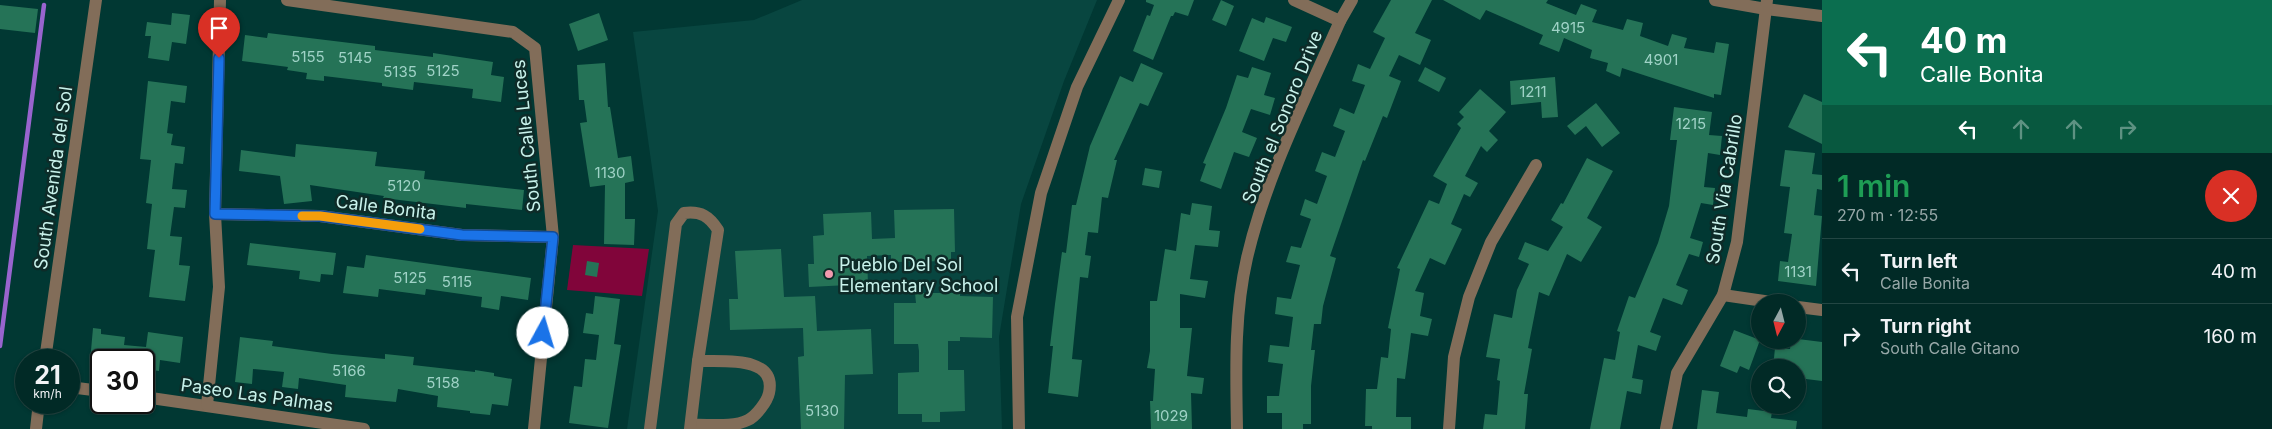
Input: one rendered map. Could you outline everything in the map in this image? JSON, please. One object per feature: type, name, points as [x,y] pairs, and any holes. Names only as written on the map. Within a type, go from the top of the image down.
[{"type":"street","name":"South Avenida del Sol","points":[[47,349],[96,0]]},
{"type":"street","points":[[207,405],[219,287],[215,214],[220,0]]},
{"type":"street","name":"South Calle Luces","points":[[287,0],[513,32],[535,48],[553,237],[534,429]]},
{"type":"street","points":[[1020,429],[1017,317],[1041,193],[1077,87],[1119,0]]},
{"type":"street","points":[[1294,0],[1340,21]]},
{"type":"street","name":"South el Sonoro Drive","points":[[1237,429],[1236,338],[1247,259],[1271,181],[1340,21],[1352,0]]},
{"type":"street","points":[[1716,0],[1767,5],[1822,16]]},
{"type":"street","name":"South Via Cabrillo","points":[[1666,429],[1677,373],[1723,295],[1738,242],[1767,5]]},
{"type":"street","points":[[1449,429],[1454,357],[1469,297],[1491,242],[1536,165]]},
{"type":"street","points":[[650,429],[676,224],[684,213],[695,212],[704,214],[718,230],[698,361],[690,427],[730,424],[749,420],[768,399],[771,384],[766,374],[758,366],[746,363],[698,361]]},
{"type":"street","name":"Calle Bonita","points":[[215,214],[320,216],[462,235],[553,237]]},
{"type":"street","points":[[1723,295],[1751,299]]},
{"type":"street","points":[[1806,307],[1822,310]]},
{"type":"street","name":"Paseo Las Palmas","points":[[155,398],[364,429]]},
{"type":"street","points":[[36,429],[38,414]]},
{"type":"shaded area","name":"Pueblo Del Sol Elementary School","points":[[802,0],[1097,0],[1064,81],[1021,204],[999,337],[1002,429],[627,429],[658,211],[633,32],[754,20]]},
{"type":"shaded area","points":[[573,245],[649,249],[642,296],[567,290]]},
{"type":"building","points":[[1146,0],[1194,0],[1188,16],[1175,12],[1171,16],[1153,60],[1133,51],[1147,15],[1150,16],[1154,5],[1146,2]]},
{"type":"building","points":[[1221,0],[1234,6],[1226,26],[1212,20]]},
{"type":"building","points":[[1391,0],[1432,0],[1415,33],[1431,40],[1420,65],[1399,55],[1389,76],[1401,81],[1387,118],[1383,116],[1365,161],[1363,160],[1330,256],[1336,258],[1323,306],[1321,324],[1314,324],[1311,350],[1315,350],[1311,386],[1311,424],[1303,424],[1303,429],[1282,429],[1282,413],[1267,413],[1267,396],[1279,396],[1283,364],[1268,362],[1270,345],[1289,347],[1293,317],[1275,314],[1277,297],[1291,299],[1300,265],[1286,262],[1291,246],[1301,248],[1311,219],[1300,215],[1305,199],[1317,204],[1327,176],[1315,171],[1322,152],[1335,157],[1345,131],[1333,126],[1340,108],[1354,114],[1365,85],[1352,81],[1358,64],[1370,69],[1385,38],[1373,32]]},
{"type":"building","points":[[1443,0],[1548,0],[1546,3],[1576,15],[1581,4],[1597,10],[1592,22],[1623,30],[1627,19],[1643,23],[1640,36],[1668,46],[1672,34],[1687,38],[1684,48],[1714,53],[1716,42],[1729,44],[1721,95],[1714,94],[1714,98],[1622,68],[1620,77],[1606,71],[1608,63],[1590,58],[1592,50],[1564,38],[1559,52],[1539,44],[1543,35],[1486,10],[1480,20]]},
{"type":"building","points":[[0,5],[38,9],[35,33],[0,29]]},
{"type":"building","points":[[172,13],[190,15],[186,44],[172,42],[169,61],[148,58],[151,36],[145,36],[147,22],[171,25]]},
{"type":"building","points":[[599,13],[608,40],[578,51],[569,24]]},
{"type":"building","points":[[1266,17],[1292,27],[1286,42],[1273,38],[1264,61],[1239,51],[1252,18],[1264,23]]},
{"type":"building","points":[[268,33],[375,46],[375,50],[433,57],[433,53],[493,62],[491,75],[504,77],[501,102],[472,98],[473,89],[414,82],[413,90],[382,86],[382,83],[324,76],[324,81],[306,79],[307,73],[287,70],[288,67],[242,61],[245,35],[267,38]]},
{"type":"building","points":[[605,63],[608,107],[610,107],[618,158],[631,156],[634,181],[625,183],[625,219],[635,219],[634,245],[604,244],[605,185],[590,187],[580,123],[587,122],[584,100],[579,100],[577,65]]},
{"type":"building","points":[[1141,63],[1163,73],[1148,106],[1140,103],[1114,160],[1117,160],[1108,198],[1102,197],[1098,233],[1088,232],[1085,255],[1091,256],[1088,278],[1080,277],[1072,359],[1082,360],[1078,397],[1048,393],[1053,346],[1050,346],[1055,304],[1062,252],[1066,253],[1072,205],[1076,205],[1090,146],[1120,76],[1133,82]]},
{"type":"building","points":[[1252,67],[1271,73],[1264,95],[1275,98],[1270,115],[1251,109],[1242,132],[1257,138],[1249,157],[1234,152],[1221,189],[1200,181],[1206,164],[1203,163],[1226,108],[1237,75],[1248,78]]},
{"type":"building","points":[[1425,67],[1446,78],[1439,92],[1418,81]]},
{"type":"building","points":[[1555,77],[1558,117],[1542,118],[1541,102],[1511,105],[1510,81]]},
{"type":"building","points":[[148,81],[187,86],[185,103],[171,101],[167,133],[173,134],[171,145],[185,147],[183,164],[175,163],[172,189],[187,190],[185,208],[174,207],[170,236],[182,237],[179,265],[190,266],[185,301],[149,297],[155,250],[147,249],[152,204],[146,203],[151,160],[140,159]]},
{"type":"building","points":[[1480,89],[1506,112],[1489,131],[1498,140],[1487,152],[1481,146],[1465,176],[1478,183],[1470,197],[1464,194],[1451,224],[1462,229],[1445,265],[1430,258],[1415,291],[1424,293],[1420,316],[1432,319],[1428,336],[1411,333],[1405,379],[1397,378],[1396,417],[1411,417],[1411,429],[1372,429],[1372,426],[1365,426],[1366,389],[1377,389],[1381,357],[1388,358],[1391,329],[1388,328],[1400,269],[1397,268],[1429,200],[1439,204],[1447,184],[1433,176],[1461,128],[1457,124],[1464,117],[1459,112]]},
{"type":"building","points":[[1804,94],[1822,102],[1822,144],[1788,127]]},
{"type":"building","points":[[1596,103],[1620,133],[1602,147],[1586,126],[1575,135],[1567,126]]},
{"type":"building","points":[[1674,107],[1712,112],[1709,135],[1722,136],[1720,155],[1708,153],[1704,187],[1715,188],[1713,205],[1701,203],[1690,238],[1703,242],[1699,257],[1689,254],[1676,285],[1688,290],[1682,305],[1663,298],[1650,332],[1661,336],[1656,351],[1638,345],[1632,378],[1643,380],[1641,394],[1627,391],[1620,429],[1590,429],[1604,358],[1615,360],[1620,332],[1617,331],[1629,296],[1635,298],[1658,243],[1669,206],[1677,140],[1670,140]]},
{"type":"building","points":[[296,144],[377,152],[375,166],[425,171],[424,179],[524,190],[522,210],[466,204],[466,208],[383,198],[384,196],[310,185],[312,201],[284,204],[280,176],[239,171],[241,150],[295,157]]},
{"type":"building","points":[[1785,150],[1815,153],[1812,174],[1822,175],[1822,190],[1817,189],[1814,215],[1822,216],[1816,286],[1778,281],[1780,261],[1788,262],[1792,234],[1784,233],[1790,187],[1780,186]]},
{"type":"building","points":[[1587,158],[1613,171],[1587,218],[1602,227],[1581,262],[1567,254],[1549,296],[1539,292],[1528,348],[1532,349],[1524,394],[1528,394],[1525,429],[1483,429],[1485,414],[1497,415],[1500,381],[1497,380],[1500,359],[1486,357],[1494,314],[1512,318],[1517,290],[1529,264],[1518,259],[1525,242],[1548,251],[1563,227],[1551,220],[1561,203],[1563,204]]},
{"type":"building","points":[[1145,168],[1162,171],[1159,188],[1142,185]]},
{"type":"building","points":[[1192,203],[1212,206],[1209,230],[1220,231],[1218,247],[1195,245],[1190,279],[1208,281],[1205,298],[1180,294],[1180,328],[1192,328],[1187,376],[1204,378],[1202,394],[1191,393],[1192,429],[1151,429],[1150,401],[1153,401],[1155,369],[1147,368],[1150,351],[1150,301],[1157,301],[1165,249],[1176,251],[1181,213],[1190,215]]},
{"type":"building","points":[[954,209],[955,252],[951,252],[951,261],[891,262],[891,255],[867,256],[868,284],[809,287],[808,264],[814,264],[813,236],[824,235],[823,214],[871,212],[872,239],[895,238],[894,210]]},
{"type":"building","points":[[250,243],[336,253],[333,275],[321,274],[320,282],[299,279],[300,271],[247,265]]},
{"type":"building","points":[[781,249],[784,297],[815,296],[817,331],[871,329],[873,374],[845,375],[844,429],[801,429],[798,357],[804,356],[803,328],[730,330],[729,299],[738,299],[735,251]]},
{"type":"building","points":[[366,255],[531,278],[528,300],[501,296],[499,310],[481,307],[482,297],[426,289],[425,295],[379,289],[378,297],[343,293],[347,266],[364,268]]},
{"type":"building","points":[[587,261],[599,263],[597,277],[585,275]]},
{"type":"building","points":[[915,293],[960,293],[960,296],[993,297],[992,338],[960,337],[960,341],[948,341],[948,370],[964,370],[965,411],[940,412],[940,422],[922,422],[922,414],[898,414],[898,373],[919,372],[919,351],[918,344],[894,344],[894,303],[916,303]]},
{"type":"building","points":[[595,296],[620,299],[614,344],[621,345],[608,428],[569,423],[574,386],[582,387],[585,359],[596,360],[599,335],[583,333],[586,313],[593,314]]},
{"type":"building","points":[[93,328],[101,329],[101,334],[125,337],[124,345],[146,347],[148,332],[183,337],[180,363],[160,360],[159,371],[155,370],[155,349],[91,349]]},
{"type":"building","points":[[1734,330],[1751,337],[1751,349],[1757,349],[1753,359],[1751,359],[1749,370],[1740,366],[1737,373],[1720,366]]},
{"type":"building","points":[[240,337],[273,341],[272,346],[332,354],[385,359],[385,354],[414,357],[413,365],[494,373],[494,376],[512,379],[508,406],[492,404],[490,415],[470,413],[470,411],[437,407],[438,396],[398,389],[396,402],[345,397],[346,385],[299,378],[298,389],[282,387],[284,372],[253,369],[252,384],[235,382]]},
{"type":"building","points":[[1806,340],[1822,342],[1822,381],[1806,379],[1806,359],[1774,359],[1775,349],[1806,349]]},
{"type":"building","points":[[1702,390],[1719,392],[1716,413],[1747,417],[1748,409],[1751,409],[1751,414],[1772,414],[1771,418],[1797,421],[1796,429],[1697,429]]},
{"type":"waterway","points":[[0,346],[44,5]]},
{"type":"slow traffic","points":[[302,216],[320,216],[420,229]]},
{"type":"place","name":"Pueblo Del Sol Elementary School","points":[[829,274]]},
{"type":"route","points":[[219,58],[215,214],[320,216],[462,235],[553,237],[543,333]]}]
